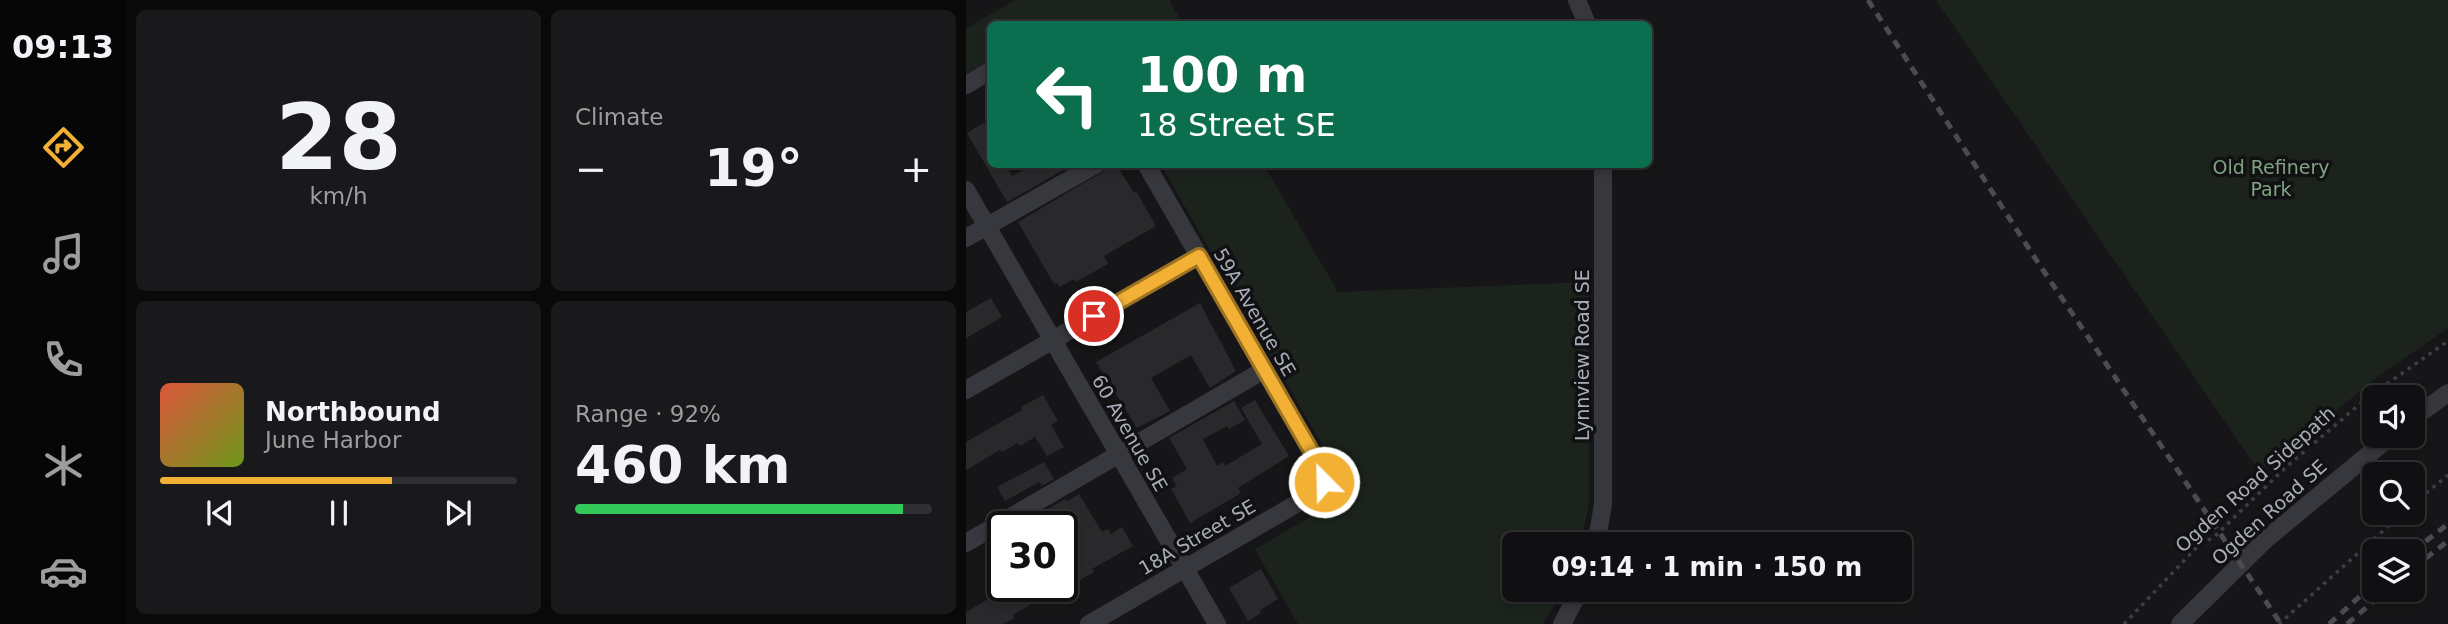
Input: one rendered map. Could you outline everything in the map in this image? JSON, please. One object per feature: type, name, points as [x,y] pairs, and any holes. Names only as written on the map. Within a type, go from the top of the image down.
[{"type":"street","points":[[1577,0],[1586,21]]},
{"type":"street","points":[[966,85],[987,73]]},
{"type":"street","points":[[966,238],[1090,168]]},
{"type":"street","name":"59A Avenue SE","points":[[1148,168],[1321,468],[1324,482]]},
{"type":"street","name":"Lynnview Road SE","points":[[1598,532],[1603,505],[1603,168]]},
{"type":"street","name":"60 Avenue SE","points":[[966,190],[1217,624]]},
{"type":"street","points":[[966,390],[1199,256]]},
{"type":"street","points":[[966,542],[1264,370]]},
{"type":"street","points":[[2425,410],[2447,394]]},
{"type":"street","name":"Ogden Road SE","points":[[2180,624],[2265,540],[2376,448]]},
{"type":"street","name":"18A Street SE","points":[[1088,624],[1315,493],[1324,482]]},
{"type":"street","points":[[1562,624],[1574,602]]},
{"type":"path","name":"Ogden Road Sidepath","points":[[2124,624],[2198,546],[2215,536],[2285,468],[2367,398],[2448,341]]},
{"type":"path","points":[[2425,494],[2448,475]]},
{"type":"path","points":[[2279,624],[2390,525]]},
{"type":"green space","points":[[1015,0],[1169,0],[1181,21],[987,21],[987,62],[966,74],[966,29]]},
{"type":"green space","name":"Old Refinery Park","points":[[1936,0],[2448,0],[2448,328],[2368,385],[2362,385],[2362,390],[2260,473]]},
{"type":"green space","points":[[1163,168],[1266,168],[1338,292],[1588,282],[1589,503],[1583,532],[1502,532],[1502,602],[1556,602],[1543,624],[1298,624],[1255,549],[1328,507],[1339,490],[1340,476]]},
{"type":"building","points":[[987,121],[987,168],[967,133]]},
{"type":"building","points":[[987,168],[1008,168],[1012,176],[1026,168],[1067,168],[1007,202]]},
{"type":"building","points":[[1109,168],[1118,168],[1134,193],[1136,191],[1156,226],[1104,256],[1108,264],[1076,282],[1074,279],[1060,287],[1057,283],[1054,284],[1018,222]]},
{"type":"building","points":[[991,298],[1002,317],[966,338],[966,312]]},
{"type":"building","points":[[1200,303],[1236,371],[1210,388],[1191,355],[1151,378],[1170,411],[1137,428],[1096,362]]},
{"type":"building","points":[[1043,395],[1058,421],[1051,425],[1064,447],[1047,456],[1035,437],[1020,446],[1018,443],[1002,452],[1000,450],[966,470],[966,442]]},
{"type":"building","points":[[1255,400],[1289,456],[1238,488],[1241,493],[1190,523],[1171,489],[1177,486],[1172,478],[1187,469],[1169,438],[1234,401],[1245,420],[1203,439],[1217,466],[1223,462],[1225,466],[1262,444],[1241,408]]},
{"type":"building","points":[[1044,462],[1054,479],[1042,486],[1039,482],[1005,501],[997,487]]},
{"type":"building","points":[[1079,494],[1102,532],[1108,529],[1111,534],[1122,527],[1133,546],[1092,569],[1094,572],[1078,581],[1078,511],[1046,510]]},
{"type":"building","points":[[1261,569],[1278,599],[1248,621],[1229,588]]},
{"type":"building","points":[[987,600],[987,602],[1035,602],[1003,624],[966,624],[966,612]]},
{"type":"railway","points":[[1868,0],[2037,261],[2281,624]]},
{"type":"railway","points":[[2425,542],[2448,524]]},
{"type":"railway","points":[[2425,559],[2448,541]]},
{"type":"railway","points":[[2329,624],[2362,595]]},
{"type":"railway","points":[[2347,624],[2373,602]]},
{"type":"route","points":[[1094,316],[1199,256],[1321,468],[1325,476],[1324,482]]}]
